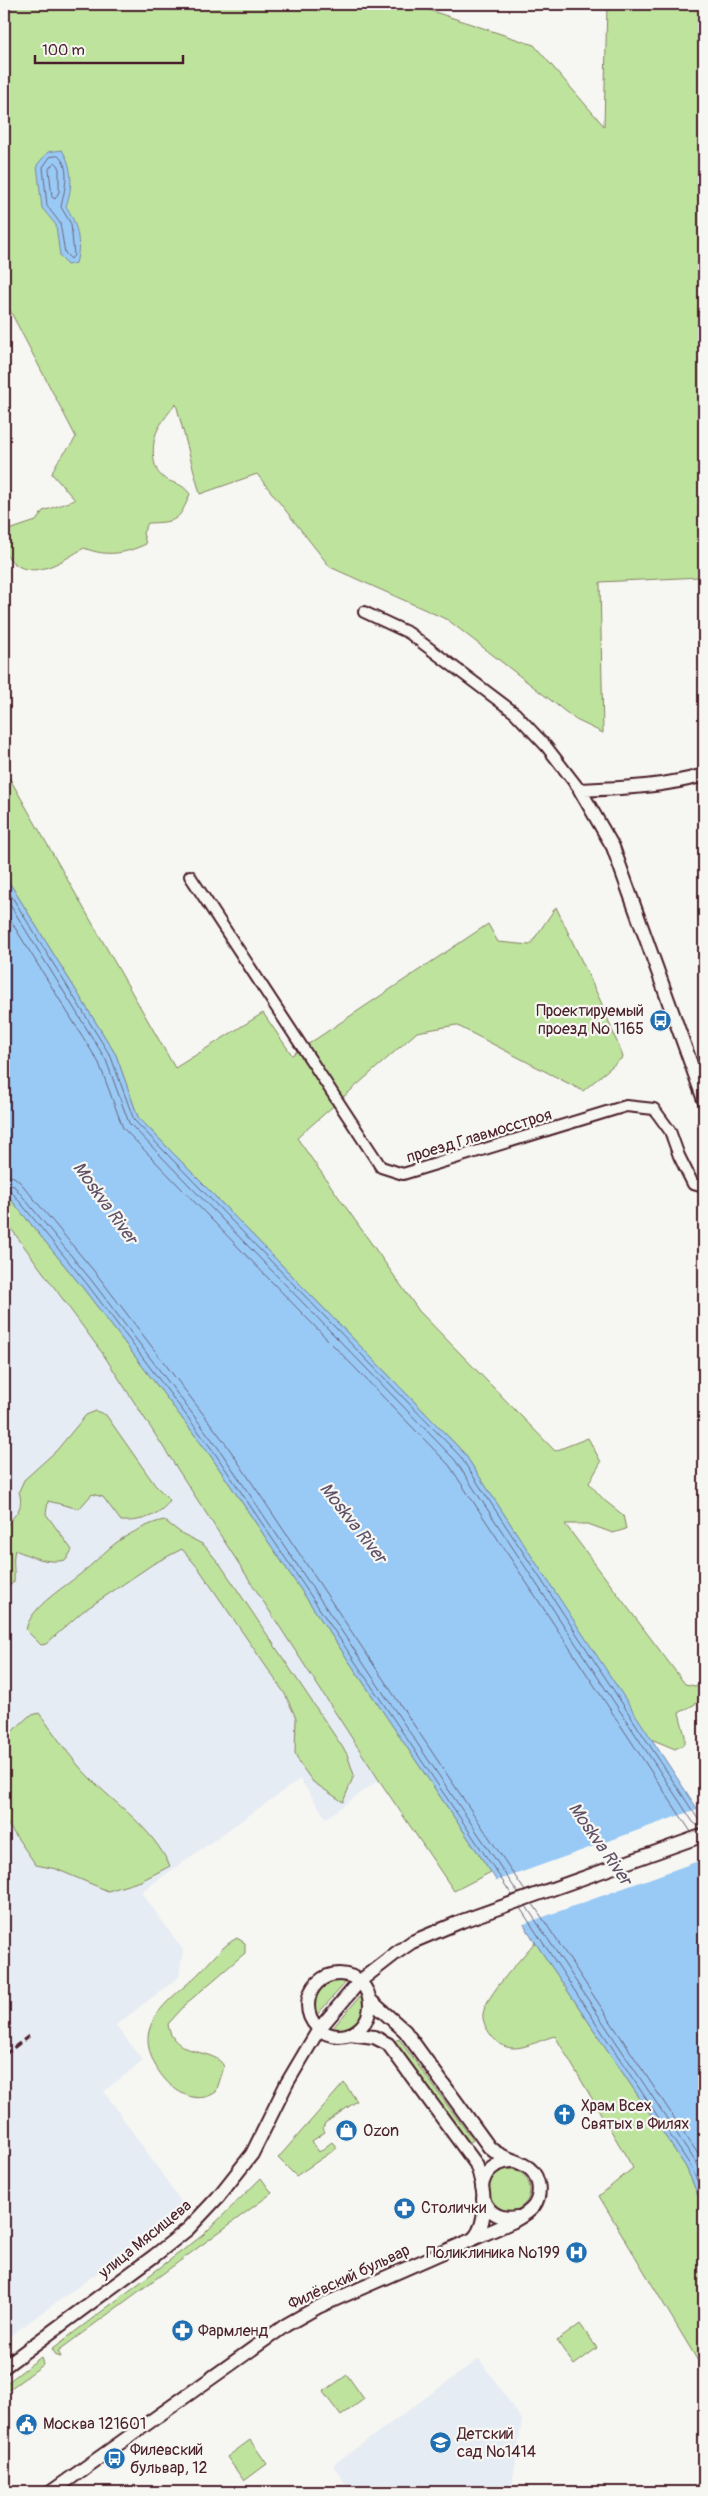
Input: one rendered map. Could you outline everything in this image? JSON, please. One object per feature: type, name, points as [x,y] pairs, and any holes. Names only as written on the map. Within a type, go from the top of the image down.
[{"type":"street","points":[[364,612],[410,632],[515,713],[546,746],[580,790],[614,847],[704,1100]]},
{"type":"street","points":[[580,790],[646,787],[679,783],[704,775]]},
{"type":"street","name":"проезд Главмосстроя","points":[[190,876],[381,1167],[403,1174],[626,1106],[654,1109],[670,1131],[679,1156],[693,1184],[704,1187]]},
{"type":"street","name":"улица Мясищева","points":[[4,2367],[188,2229],[218,2197],[252,2154],[291,2074],[319,2029],[360,1981],[412,1942],[462,1922],[704,1835]]},
{"type":"street","points":[[350,2034],[365,2022],[370,2000],[360,1981],[340,1973],[322,1978],[314,1985],[307,2002],[311,2020],[319,2029],[337,2036],[350,2034],[374,2037],[388,2044],[476,2164],[485,2204],[495,2214],[509,2218],[523,2215]]},
{"type":"street","name":"Филёвский бульвар","points":[[51,2492],[286,2324],[318,2307],[472,2240],[523,2215],[534,2205],[539,2186],[530,2168],[497,2154],[489,2147],[405,2031],[370,2000]]},
{"type":"street","points":[[472,2240],[480,2231],[483,2222],[482,2192],[488,2171],[494,2165],[511,2161]]},
{"type":"shaded area","points":[[4,1219],[103,1354],[379,1780],[326,1818],[300,1779],[141,1892],[183,1950],[179,1977],[116,2025],[143,2061],[104,2091],[186,2209],[4,2340]]},
{"type":"shaded area","name":"Детский сад №1414","points":[[479,2359],[522,2420],[511,2492],[351,2492],[333,2465]]},
{"type":"green space","points":[[4,4],[411,4],[534,45],[604,126],[607,4],[704,4],[704,130],[699,137],[704,141],[704,601],[702,599],[700,577],[600,582],[603,733],[576,720],[448,620],[330,567],[257,474],[200,494],[176,404],[156,433],[153,453],[155,465],[160,475],[181,486],[190,494],[180,515],[171,521],[148,523],[143,533],[146,544],[123,552],[100,553],[84,548],[51,566],[32,570],[15,564],[4,554],[4,528],[12,529],[36,521],[43,511],[75,500],[52,474],[56,463],[76,437],[4,299]]},
{"type":"green space","points":[[4,775],[10,779],[175,1068],[263,1013],[292,1055],[488,924],[498,942],[530,945],[556,907],[601,1002],[623,1057],[583,1091],[456,1025],[417,1032],[297,1138],[419,1311],[555,1451],[588,1438],[601,1462],[589,1483],[604,1500],[623,1515],[626,1529],[613,1533],[588,1524],[565,1524],[685,1684],[695,1686],[704,1681],[704,1699],[679,1713],[685,1736],[685,1744],[675,1749],[651,1739],[464,1453],[138,1117],[116,1055],[4,874]]},
{"type":"green space","points":[[4,1191],[83,1288],[210,1455],[491,1872],[454,1891],[379,1780],[103,1354],[4,1219]]},
{"type":"green space","points":[[96,1411],[106,1415],[155,1485],[170,1500],[166,1506],[149,1517],[128,1521],[121,1521],[103,1497],[92,1494],[79,1509],[48,1501],[46,1514],[72,1550],[66,1560],[52,1561],[40,1559],[15,1550],[14,1582],[4,1590],[3,1534],[19,1509],[19,1491],[24,1480],[56,1451],[86,1415]]},
{"type":"green space","points":[[164,1520],[181,1533],[204,1545],[222,1567],[347,1754],[354,1775],[343,1802],[313,1782],[300,1764],[295,1753],[296,1718],[285,1694],[199,1569],[182,1549],[153,1564],[82,1612],[46,1644],[41,1645],[26,1630],[34,1613],[50,1597],[77,1577],[114,1545],[139,1529]]},
{"type":"green space","points":[[39,1713],[81,1769],[133,1817],[153,1839],[170,1866],[141,1881],[108,1891],[56,1869],[36,1865],[4,1819],[4,1739],[29,1716]]},
{"type":"green space","points":[[237,1938],[245,1943],[245,1953],[188,2002],[168,2024],[171,2035],[177,2043],[213,2057],[220,2061],[224,2067],[216,2092],[204,2097],[191,2097],[179,2091],[168,2082],[158,2070],[148,2044],[149,2031],[158,2013],[171,1998],[193,1979],[222,1949]]},
{"type":"green space","points":[[535,1942],[686,2167],[704,2209],[704,2371],[599,2196],[633,2168],[555,2036],[524,2047],[510,2048],[501,2045],[489,2033],[483,2020],[485,2006],[490,1997]]},
{"type":"green space","points":[[340,1979],[347,1981],[316,2016],[314,2003],[318,1991],[327,1983]]},
{"type":"green space","points":[[362,1994],[363,2009],[358,2021],[347,2028],[340,2030],[332,2029]]},
{"type":"green space","points":[[399,2039],[473,2140],[468,2144],[393,2042]]},
{"type":"green space","points":[[344,2083],[357,2101],[325,2123],[323,2128],[325,2132],[312,2141],[319,2152],[332,2142],[337,2148],[296,2176],[278,2158]]},
{"type":"green space","points":[[513,2169],[521,2172],[527,2178],[530,2190],[527,2202],[521,2208],[505,2211],[497,2208],[491,2202],[488,2186],[491,2178],[497,2172]]},
{"type":"green space","points":[[261,2178],[272,2193],[58,2351],[61,2357],[57,2356],[52,2349],[203,2235]]},
{"type":"green space","points":[[580,2324],[597,2348],[574,2365],[557,2341]]},
{"type":"green space","points":[[41,2357],[43,2365],[4,2393],[4,2385]]},
{"type":"green space","points":[[347,2375],[364,2399],[341,2416],[323,2392]]},
{"type":"green space","points":[[250,2440],[267,2464],[244,2481],[227,2457]]},
{"type":"water","points":[[62,150],[68,163],[71,177],[70,192],[66,206],[76,226],[79,248],[76,263],[67,265],[60,256],[56,225],[42,208],[37,165],[48,152]]},
{"type":"water","name":"Moskva River","points":[[4,874],[116,1055],[138,1117],[464,1453],[704,1819],[704,2209],[686,2167],[535,1942],[491,1872],[210,1455],[83,1288],[4,1191]]},
{"type":"pier","points":[[700,1808],[704,1815],[704,1859],[521,1925],[494,1882]]},
{"type":"railway","points":[[4,2055],[29,2036]]},
{"type":"place","name":"Проектируемый проезд № 1165","points":[[660,1020]]},
{"type":"place","name":"Храм Всех Святых в Филях","points":[[565,2115]]},
{"type":"place","name":"Ozon","points":[[347,2131]]},
{"type":"place","name":"Столички","points":[[405,2208]]},
{"type":"place","name":"Поликлиника №199","points":[[576,2253]]},
{"type":"place","name":"Фармленд","points":[[182,2331]]},
{"type":"place","name":"Москва 121601","points":[[27,2424]]},
{"type":"place","name":"Детский сад №1414","points":[[441,2443]]},
{"type":"place","name":"Филевский бульвар, 12","points":[[114,2459]]}]
